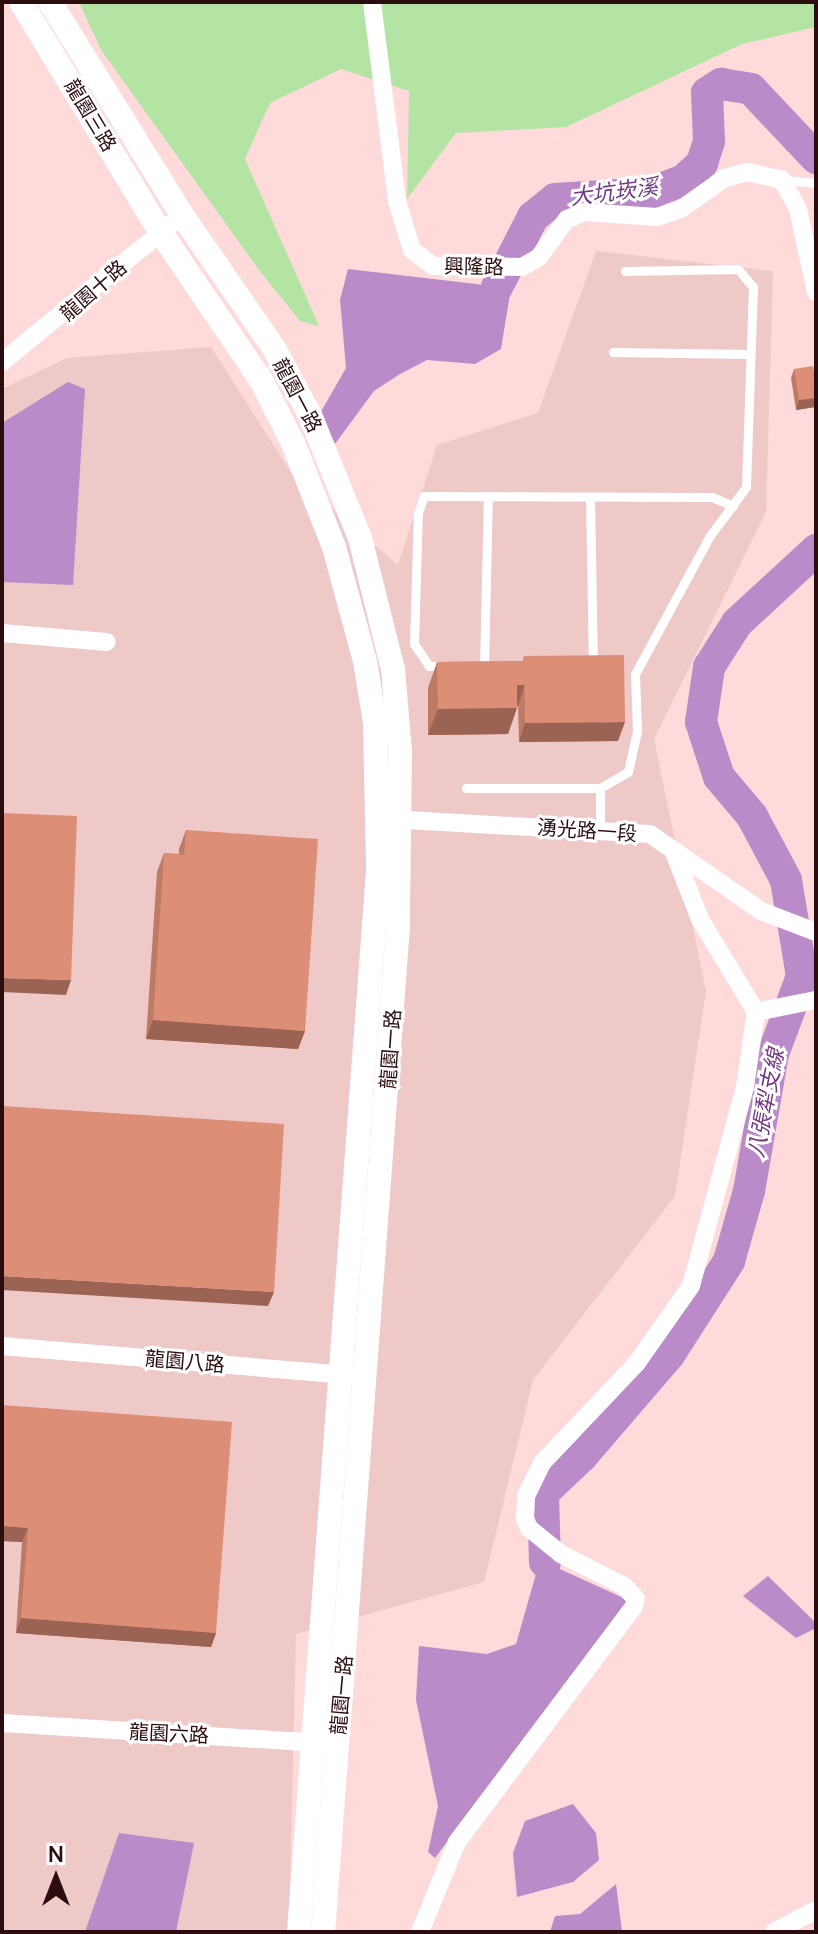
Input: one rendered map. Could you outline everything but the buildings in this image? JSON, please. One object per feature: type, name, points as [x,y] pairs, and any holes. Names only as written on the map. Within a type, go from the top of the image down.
[{"type":"street","name":"龍園三路","points":[[21,2],[159,230]]},
{"type":"street","name":"龍園三路","points":[[50,2],[182,215]]},
{"type":"street","name":"興隆路","points":[[372,2],[397,201],[412,250],[433,266],[522,267],[539,257],[567,219],[585,212],[657,217],[681,209],[725,178],[748,172],[782,180]]},
{"type":"street","points":[[782,180],[798,209],[816,292]]},
{"type":"street","name":"龍園十路","points":[[2,362],[87,298],[159,230],[182,215]]},
{"type":"street","name":"龍園一路","points":[[182,215],[275,350],[330,457],[351,514],[393,669],[390,819],[367,1376],[323,1932]]},
{"type":"street","name":"龍園一路","points":[[159,230],[261,380],[309,479],[365,661],[390,819],[339,1375],[299,1932]]},
{"type":"street","points":[[2,633],[107,642]]},
{"type":"street","name":"湧光路一段","points":[[390,819],[650,834],[761,911],[816,932]]},
{"type":"street","points":[[420,1932],[457,1842],[634,1606],[636,1599],[624,1586],[561,1554],[529,1528],[526,1496],[542,1463],[636,1364],[691,1286],[745,1087],[756,1012],[700,919],[673,850]]},
{"type":"street","points":[[756,1012],[816,1000]]},
{"type":"street","name":"龍園八路","points":[[2,1346],[367,1376]]},
{"type":"street","name":"龍園六路","points":[[2,1723],[337,1743]]},
{"type":"street","points":[[774,1932],[816,1910]]},
{"type":"lane","points":[[782,180],[814,183]]},
{"type":"lane","points":[[466,788],[600,788],[628,772],[637,731],[635,674],[709,537],[746,487],[753,287],[738,269],[625,271]]},
{"type":"lane","points":[[613,352],[750,354]]},
{"type":"lane","points":[[456,667],[429,666],[414,644],[418,513],[424,496],[712,497],[733,506]]},
{"type":"lane","points":[[484,667],[488,497]]},
{"type":"lane","points":[[590,497],[593,665]]},
{"type":"lane","points":[[577,665],[607,668]]},
{"type":"lane","points":[[470,667],[499,667]]},
{"type":"lane","points":[[621,671],[635,674]]},
{"type":"lane","points":[[600,788],[600,829]]},
{"type":"shaded area","points":[[596,251],[773,271],[766,512],[654,739],[706,991],[675,1196],[533,1380],[484,1582],[296,1634],[289,1932],[2,1932],[2,389],[67,358],[211,347],[292,474],[398,565],[437,445],[538,413]]},
{"type":"shaded area","points":[[348,269],[511,288],[501,349],[475,364],[427,360],[400,374],[374,391],[335,444],[319,415],[346,368],[340,300]]},
{"type":"shaded area","points":[[68,382],[85,389],[73,585],[2,582],[2,423]]},
{"type":"shaded area","points":[[540,1560],[628,1600],[435,1858],[428,1852],[438,1806],[416,1700],[419,1646],[487,1654],[516,1644]]},
{"type":"shaded area","points":[[768,1576],[816,1623],[816,1628],[796,1638],[743,1596]]},
{"type":"shaded area","points":[[573,1804],[596,1833],[599,1860],[573,1882],[517,1897],[513,1853],[525,1821]]},
{"type":"shaded area","points":[[119,1833],[194,1843],[176,1932],[85,1932]]},
{"type":"shaded area","points":[[616,1884],[622,1932],[550,1932],[555,1916],[580,1914]]},
{"type":"green space","points":[[79,2],[816,2],[816,27],[742,44],[566,127],[456,133],[407,199],[409,91],[341,69],[270,103],[245,159],[319,326],[300,321],[259,270],[101,50]]},
{"type":"waterway","name":"大坑崁溪","points":[[497,287],[533,217],[555,199],[650,193],[684,180],[702,163],[709,141],[707,93],[721,84],[751,89],[816,158]]},
{"type":"waterway","name":"八張犁支線","points":[[545,1562],[543,1493],[582,1456],[669,1355],[729,1261],[749,1191],[773,1054],[802,976],[786,880],[752,816],[719,777],[701,722],[709,667],[737,623],[816,550]]}]
